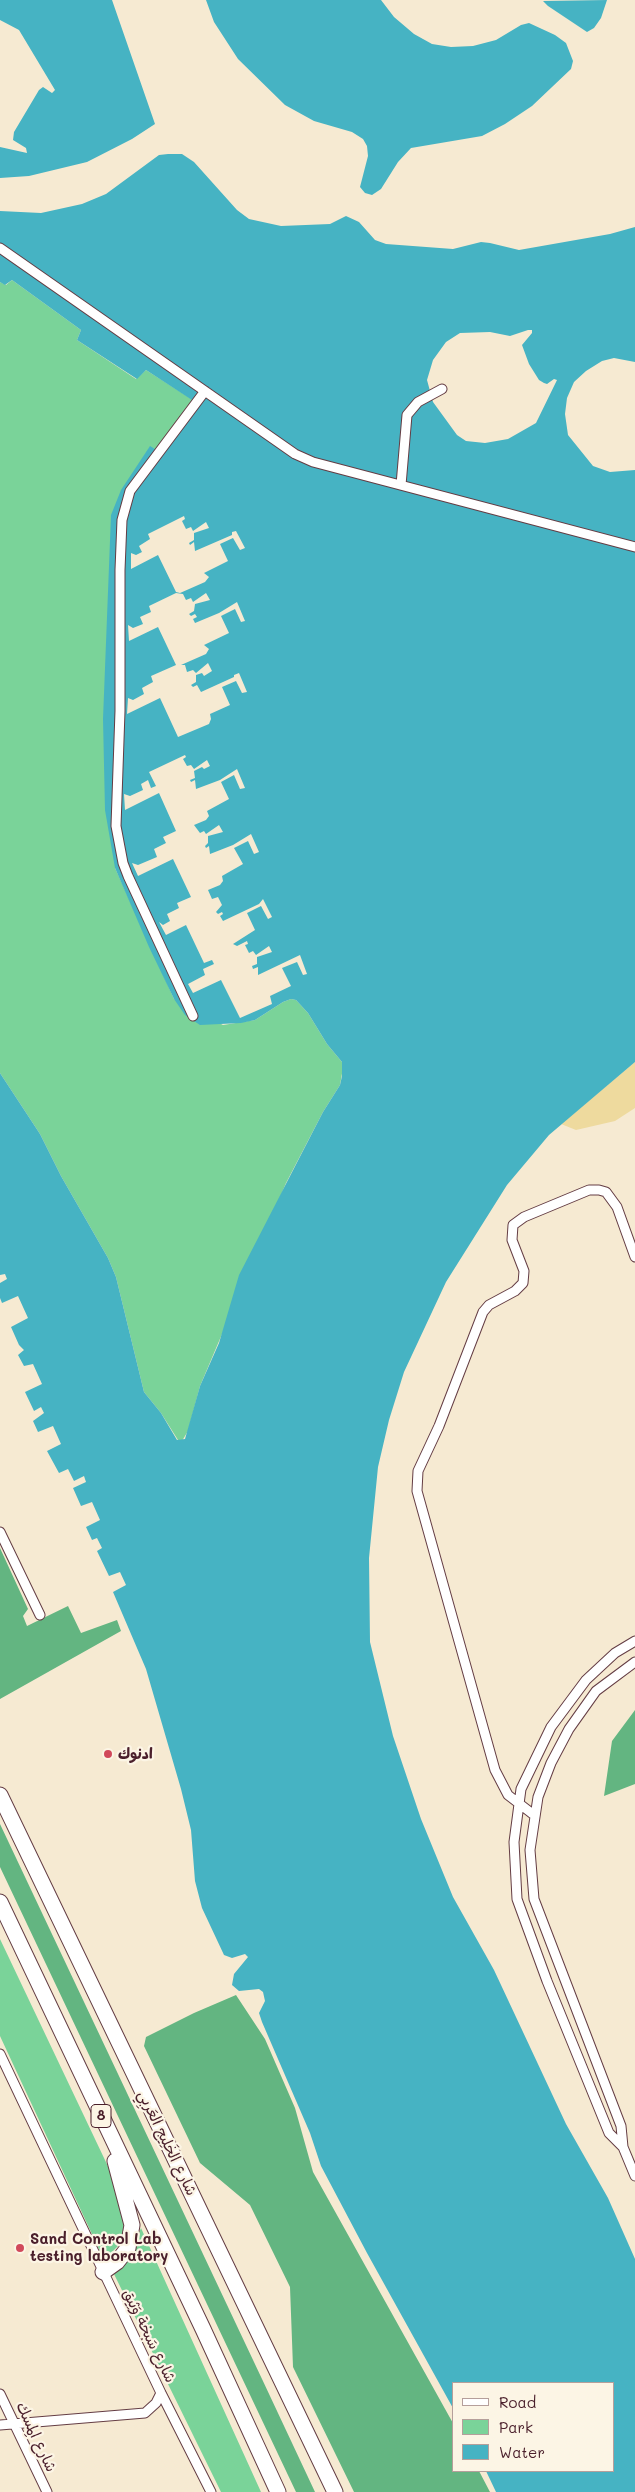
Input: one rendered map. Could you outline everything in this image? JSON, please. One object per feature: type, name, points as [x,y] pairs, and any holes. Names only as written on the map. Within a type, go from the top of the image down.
[{"type":"highway","name":"شارع الخَلِيج العَربِي","points":[[0,1795],[335,2492]]},
{"type":"highway","name":"8","points":[[0,1902],[203,2328],[278,2492]]},
{"type":"highway","points":[[103,2272],[117,2262],[128,2248],[132,2225],[104,2121]]},
{"type":"street","points":[[0,248],[295,454],[313,462],[635,547]]},
{"type":"street","points":[[401,485],[407,416],[418,402],[440,390]]},
{"type":"street","points":[[193,1016],[128,876],[123,863],[116,826],[120,711],[120,570],[122,520],[130,490],[205,391]]},
{"type":"street","points":[[534,1815],[518,1805],[508,1795],[495,1770],[417,1491],[418,1471],[439,1426],[483,1312],[489,1305],[515,1291],[523,1283],[524,1271],[512,1240],[513,1225],[524,1217],[589,1190],[599,1190],[606,1192],[617,1207],[635,1257]]},
{"type":"street","points":[[0,1532],[40,1615]]},
{"type":"street","points":[[623,2147],[609,2133],[547,1981],[518,1900],[514,1842],[521,1790],[551,1727],[586,1680],[615,1653],[635,1641]]},
{"type":"street","points":[[635,1662],[596,1691],[550,1762],[534,1815],[530,1850],[534,1899],[621,2126],[623,2147],[635,2176]]},
{"type":"street","name":"شارع سَبخة وَثِيق","points":[[0,2054],[161,2393],[212,2492]]},
{"type":"street","points":[[0,2425],[145,2413],[156,2403],[161,2393]]},
{"type":"street","name":"شارع المِسك","points":[[0,2394],[47,2492]]},
{"type":"green space","points":[[12,280],[81,330],[77,340],[136,379],[146,370],[193,400],[158,451],[150,447],[138,466],[115,868],[174,999],[223,1025],[255,1020],[283,1002],[291,999],[296,1000],[308,1013],[327,1044],[342,1062],[343,1068],[340,1085],[323,1112],[286,1183],[200,1386],[188,1431],[182,1441],[178,1440],[161,1413],[144,1392],[116,1277],[108,1258],[61,1176],[40,1134],[0,1073],[0,282],[6,285]]},
{"type":"green space","points":[[0,1548],[28,1609],[23,1616],[27,1626],[68,1606],[81,1633],[117,1620],[121,1631],[0,1699]]},
{"type":"green space","points":[[635,1710],[635,1784],[604,1796],[612,1741]]},
{"type":"green space","points":[[0,1824],[315,2492],[296,2492],[0,1867]]},
{"type":"green space","points":[[0,1939],[123,2198],[128,2225],[124,2240],[104,2260],[0,2036]]},
{"type":"green space","points":[[236,1995],[265,2039],[295,2108],[313,2172],[452,2421],[452,2472],[480,2472],[490,2492],[354,2492],[293,2367],[290,2287],[250,2205],[200,2163],[144,2046],[146,2037]]},
{"type":"green space","points":[[141,2228],[261,2492],[221,2492],[113,2272],[133,2247]]},
{"type":"sand","points":[[635,1062],[635,1108],[615,1121],[576,1130],[561,1124]]},
{"type":"water","points":[[0,0],[112,0],[155,124],[132,139],[87,162],[29,176],[0,178],[0,147],[27,153],[26,148],[13,140],[14,132],[39,90],[43,87],[52,93],[55,90],[19,30],[0,20]]},
{"type":"water","points":[[206,0],[381,0],[394,17],[414,34],[432,44],[451,47],[473,46],[496,40],[521,25],[529,23],[555,35],[566,43],[573,61],[571,69],[532,106],[505,124],[482,136],[411,148],[398,162],[381,189],[372,195],[365,193],[360,187],[368,156],[367,146],[363,139],[352,132],[314,121],[285,105],[238,59],[214,22]]},
{"type":"water","points":[[607,0],[601,18],[594,28],[587,32],[543,1]]},
{"type":"water","points":[[182,154],[194,162],[237,210],[249,219],[281,226],[330,224],[346,216],[359,222],[375,240],[386,244],[453,249],[481,242],[519,250],[610,234],[635,227],[635,362],[614,358],[602,361],[586,371],[574,382],[567,398],[565,414],[568,435],[593,466],[610,472],[635,470],[635,1062],[549,1135],[507,1185],[446,1282],[404,1372],[389,1420],[378,1467],[369,1558],[370,1642],[393,1736],[421,1819],[453,1897],[494,1970],[566,2124],[608,2198],[635,2259],[635,2492],[496,2492],[486,2472],[615,2472],[615,2382],[452,2382],[452,2406],[367,2253],[321,2166],[310,2133],[262,2022],[259,2013],[265,2001],[263,1992],[259,1989],[239,1991],[232,1985],[234,1974],[248,1957],[245,1954],[232,1958],[224,1955],[202,1908],[195,1881],[191,1830],[181,1789],[146,1669],[113,1592],[126,1585],[120,1572],[109,1576],[97,1551],[102,1548],[97,1538],[92,1540],[86,1527],[100,1520],[92,1502],[81,1506],[73,1488],[86,1482],[84,1476],[74,1481],[68,1469],[59,1473],[47,1451],[61,1444],[53,1426],[38,1432],[33,1421],[44,1413],[41,1407],[34,1411],[25,1392],[42,1384],[33,1364],[24,1366],[18,1355],[24,1350],[19,1345],[11,1327],[28,1318],[18,1296],[2,1303],[0,1298],[0,1283],[7,1279],[5,1274],[0,1275],[0,1073],[40,1134],[61,1176],[108,1258],[116,1277],[144,1392],[161,1413],[177,1440],[185,1439],[200,1386],[219,1343],[239,1275],[323,1112],[340,1085],[342,1076],[342,1062],[327,1044],[308,1013],[296,1000],[291,999],[283,1002],[255,1020],[241,1023],[200,1025],[185,1015],[174,999],[149,947],[115,868],[105,810],[103,719],[111,515],[121,490],[150,446],[158,451],[192,400],[146,370],[137,379],[77,340],[81,330],[12,280],[5,285],[0,282],[0,211],[41,213],[82,204],[106,194],[159,155]],"holes":[[[528,330],[532,330],[532,333],[522,345],[529,364],[539,380],[544,383],[547,384],[554,379],[557,380],[536,423],[508,439],[485,443],[466,441],[457,435],[433,402],[427,380],[433,360],[446,342],[460,333],[490,332],[510,336]]]},
{"type":"pier","points":[[184,516],[185,519],[182,521],[186,529],[191,527],[193,531],[206,522],[209,528],[194,533],[194,540],[189,543],[190,545],[194,542],[195,551],[232,535],[232,532],[236,531],[245,548],[240,550],[233,538],[220,544],[228,561],[204,573],[209,577],[205,582],[180,593],[176,592],[158,555],[131,569],[131,553],[136,555],[142,552],[139,546],[150,539],[148,534]]},
{"type":"pier","points":[[176,593],[183,594],[186,600],[191,598],[193,602],[206,593],[210,600],[195,604],[194,611],[189,614],[191,616],[195,614],[197,617],[193,619],[195,623],[219,613],[237,602],[245,621],[241,622],[235,609],[221,616],[229,633],[204,645],[209,649],[206,654],[181,665],[185,665],[187,672],[193,670],[196,673],[208,663],[212,671],[204,676],[202,673],[196,675],[196,682],[191,685],[193,687],[197,685],[201,692],[239,673],[247,692],[242,693],[236,681],[222,687],[230,705],[210,714],[209,724],[178,737],[160,698],[127,714],[128,698],[133,700],[144,694],[142,688],[153,682],[151,676],[176,665],[158,627],[129,641],[128,625],[133,628],[143,624],[140,617],[151,612],[149,606]]},
{"type":"pier","points":[[185,755],[186,757],[183,759],[187,766],[191,765],[194,769],[207,760],[210,766],[194,771],[195,778],[190,780],[191,782],[195,780],[196,789],[220,780],[237,769],[245,788],[240,789],[234,775],[221,782],[229,799],[207,811],[209,816],[206,820],[194,825],[200,833],[204,831],[206,834],[219,825],[223,832],[208,836],[208,843],[205,846],[206,848],[209,846],[210,854],[233,845],[251,834],[259,852],[254,854],[248,841],[234,848],[243,864],[222,876],[223,881],[220,885],[208,890],[212,899],[218,897],[222,905],[216,912],[218,914],[222,912],[223,914],[220,916],[223,921],[259,904],[263,899],[272,917],[268,919],[261,906],[247,913],[255,930],[233,944],[237,946],[247,941],[248,944],[245,945],[249,953],[253,951],[256,955],[269,946],[272,952],[257,957],[257,964],[252,966],[253,969],[258,967],[258,975],[300,955],[307,974],[303,975],[297,962],[282,968],[291,986],[270,996],[272,1004],[240,1018],[221,980],[193,993],[188,984],[205,975],[203,969],[214,964],[212,960],[204,963],[186,925],[166,935],[159,922],[163,925],[170,921],[167,914],[179,908],[177,903],[191,897],[173,859],[138,876],[132,863],[138,865],[157,857],[154,849],[166,843],[163,837],[176,831],[159,793],[125,810],[124,794],[130,796],[143,790],[141,784],[148,780],[151,788],[156,786],[149,772]]},
{"type":"place","name":"ادنوك","points":[[108,1754]]},
{"type":"place","name":"Sand Control Lab testing laboratory","points":[[20,2248]]}]
